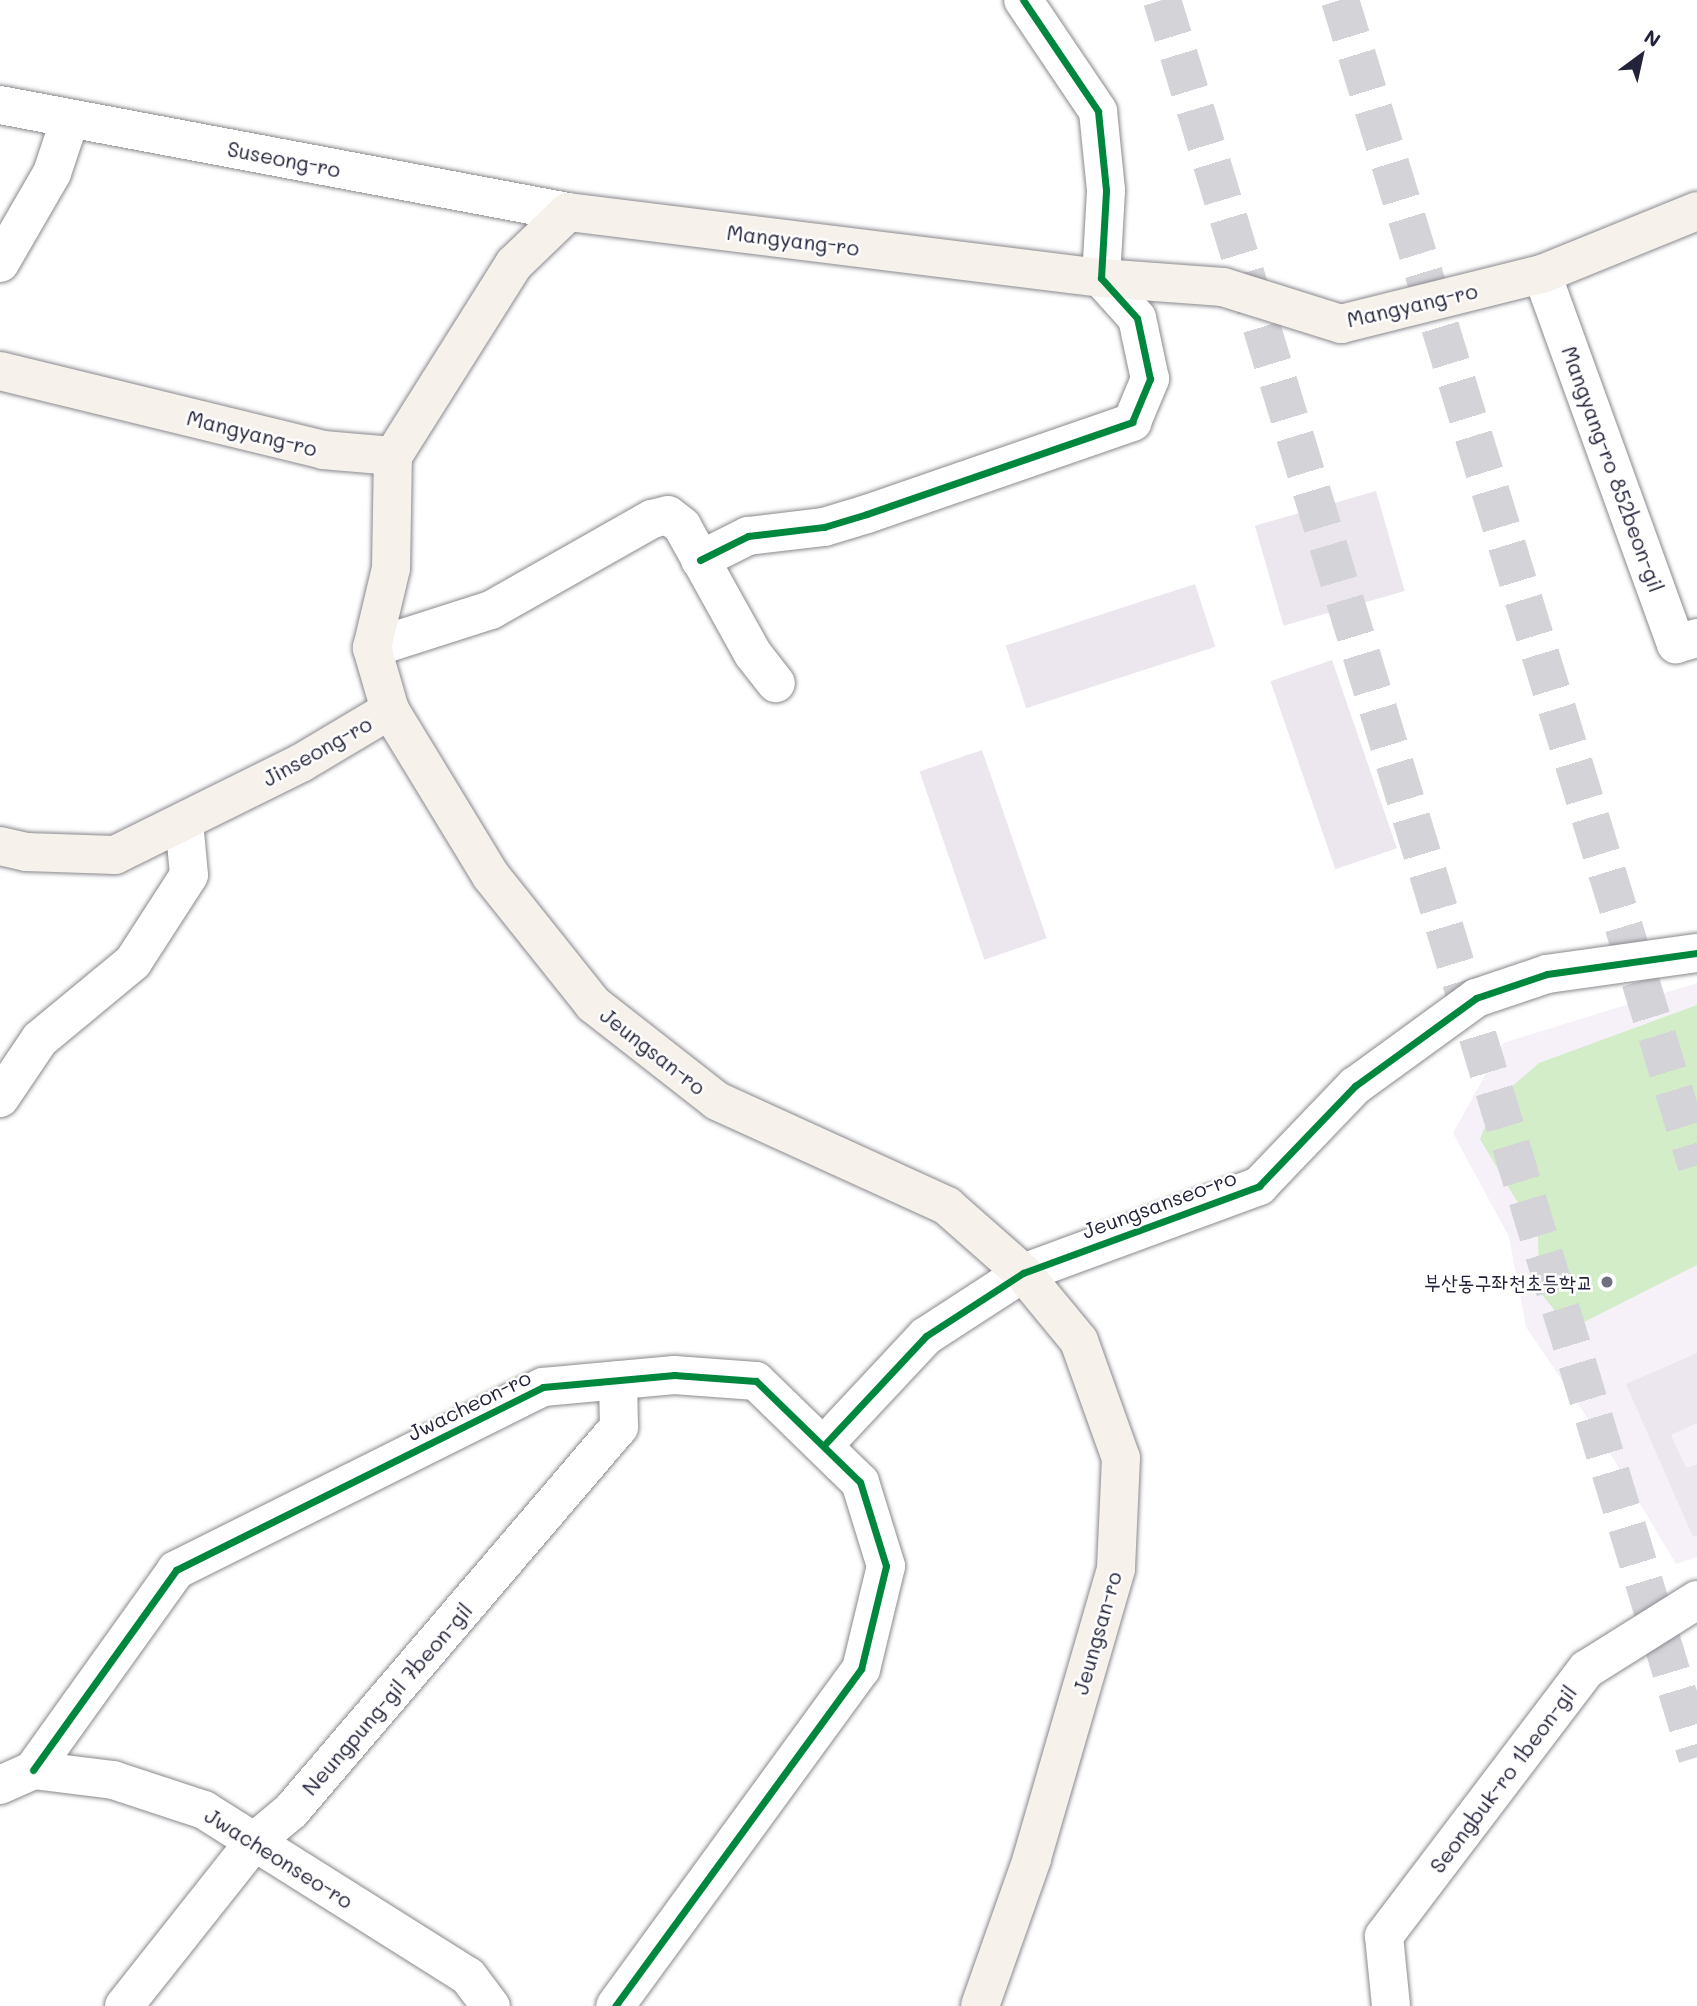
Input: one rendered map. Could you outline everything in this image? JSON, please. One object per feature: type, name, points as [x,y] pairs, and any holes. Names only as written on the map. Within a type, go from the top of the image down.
[{"type":"main road","name":"Mangyang-ro","points":[[568,212],[1101,278],[1223,287],[1341,324],[1542,274],[1697,211]]},
{"type":"main road","points":[[393,456],[514,264],[568,212]]},
{"type":"main road","name":"Mangyang-ro","points":[[0,371],[323,450],[393,456]]},
{"type":"main road","name":"Jinseong-ro","points":[[0,846],[26,852],[115,855],[301,763],[390,710],[372,648],[391,568],[393,456]]},
{"type":"main road","name":"Jeungsan-ro","points":[[390,710],[491,876],[593,1004],[717,1101],[947,1206],[1023,1273],[1079,1341],[1121,1458],[1116,1569],[1032,1859],[980,2006]]},
{"type":"street","points":[[700,560],[748,536],[824,527],[1132,422],[1150,379],[1137,318],[1101,278],[1107,190],[1098,111],[1023,0]]},
{"type":"street","name":"Suseong-ro","points":[[0,105],[568,212]]},
{"type":"street","points":[[0,263],[52,173],[70,119]]},
{"type":"street","name":"Mangyang-ro 852beon-gil","points":[[1542,274],[1676,644],[1697,638]]},
{"type":"street","points":[[372,648],[491,610],[652,519],[668,515],[682,526],[753,654],[776,682]]},
{"type":"street","points":[[0,1098],[40,1039],[140,951],[189,875],[184,821]]},
{"type":"street","name":"Jeungsanseo-ro","points":[[1023,1273],[1259,1186],[1355,1086],[1476,998],[1547,974],[1697,953]]},
{"type":"street","points":[[824,1446],[926,1336],[1023,1273]]},
{"type":"street","name":"Jwacheon-ro","points":[[17,1778],[176,1570],[543,1387],[674,1375],[756,1381],[860,1482],[886,1566],[861,1669],[615,2006]]},
{"type":"street","name":"Neungpung-gil 7beon-gil","points":[[124,2006],[255,1841],[292,1811],[619,1427],[618,1380]]},
{"type":"street","name":"Seongbuk-ro 1beon-gil","points":[[1391,2006],[1384,1936],[1587,1669],[1697,1600]]},
{"type":"street","name":"Jwacheonseo-ro","points":[[17,1778],[113,1780],[204,1810],[468,1976],[483,2002]]},
{"type":"shaded area","name":"부산동구좌천초등학교","points":[[1697,983],[1697,1557],[1676,1564],[1601,1438],[1526,1327],[1509,1237],[1453,1133],[1503,1043]]},
{"type":"green space","points":[[1697,1005],[1697,1265],[1570,1329],[1539,1291],[1538,1237],[1480,1139],[1495,1101],[1539,1063]]},
{"type":"building","points":[[1376,491],[1405,591],[1284,626],[1255,526]]},
{"type":"building","points":[[1195,584],[1215,647],[1026,708],[1006,645]]},
{"type":"building","points":[[1332,660],[1397,848],[1335,869],[1271,681]]},
{"type":"building","points":[[982,750],[1047,938],[984,960],[920,771]]},
{"type":"building","points":[[1697,1353],[1697,1423],[1671,1435],[1686,1468],[1697,1464],[1697,1535],[1693,1537],[1626,1384]]},
{"type":"tunnel","points":[[1162,0],[1697,1757]]},
{"type":"tunnel","points":[[1340,0],[1697,1166]]},
{"type":"cycle path","points":[[700,560],[748,536],[824,527],[1132,422],[1150,379],[1137,318],[1101,278],[1106,190],[1098,111],[1023,0]]},
{"type":"cycle path","points":[[824,1445],[926,1336],[1023,1273],[1259,1186],[1355,1086],[1476,998],[1547,974],[1697,953]]},
{"type":"cycle path","points":[[33,1770],[176,1570],[543,1387],[674,1375],[756,1381],[860,1482],[886,1566],[861,1669],[615,2006]]},
{"type":"place","name":"부산동구좌천초등학교","points":[[1607,1282]]}]
